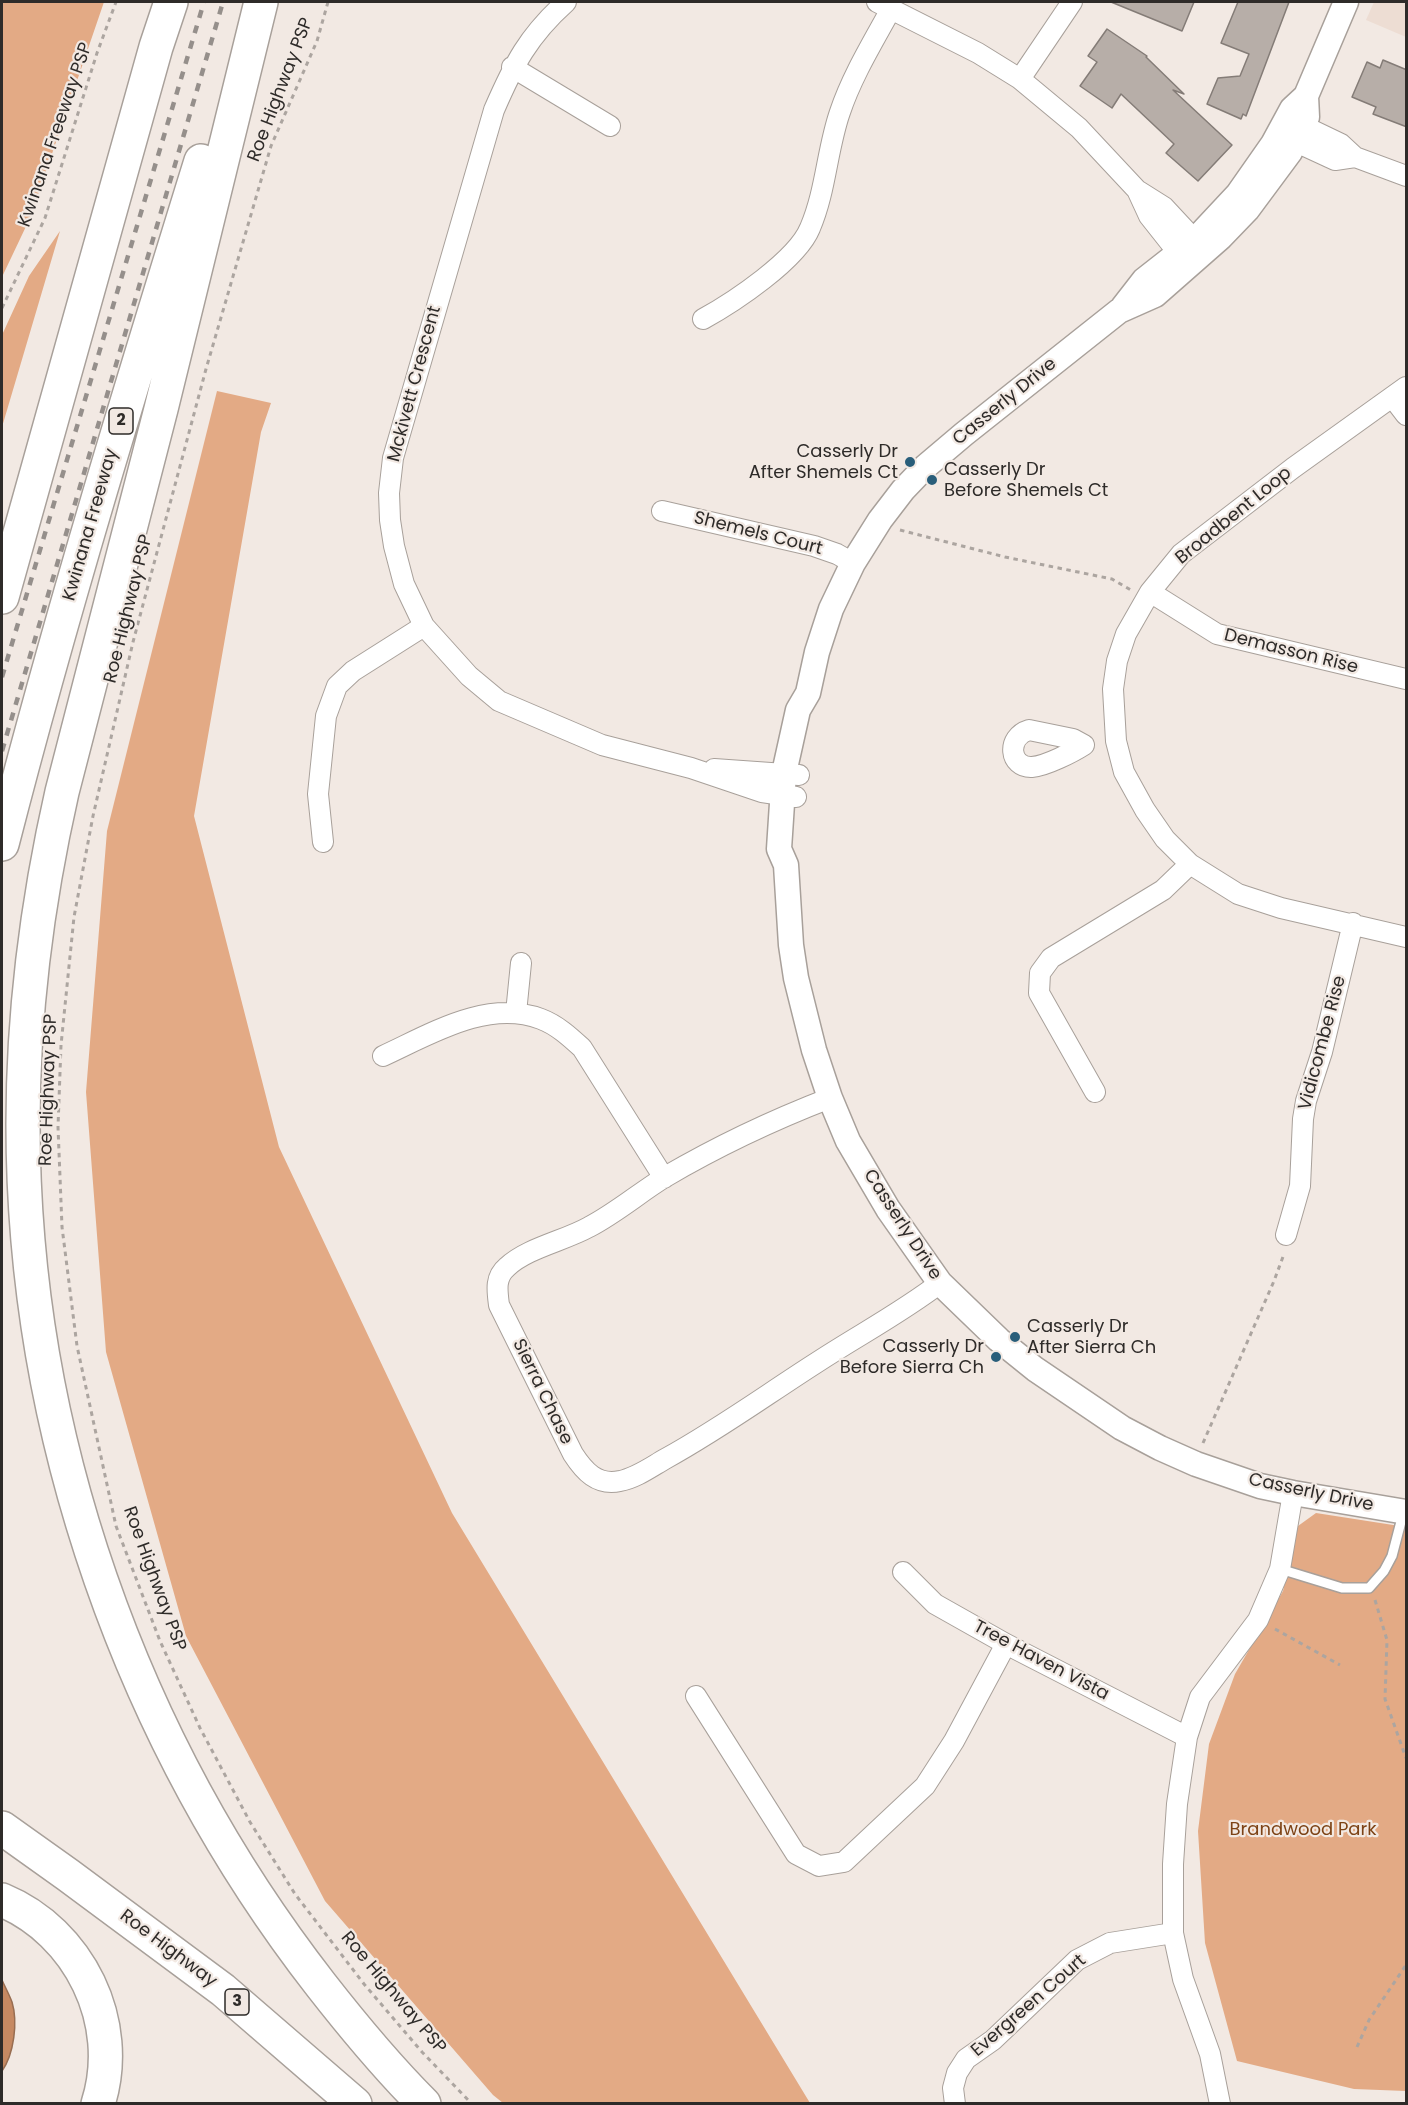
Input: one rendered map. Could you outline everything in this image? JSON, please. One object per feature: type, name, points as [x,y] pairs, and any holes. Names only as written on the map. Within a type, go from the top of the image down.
[{"type":"highway","points":[[2,513],[171,2]]},
{"type":"highway","name":"Kwinana Freeway","points":[[2,844],[18,780],[127,403],[251,2]]},
{"type":"highway","points":[[261,2],[50,847],[35,936],[27,1014],[23,1126],[28,1239],[42,1350],[68,1471],[112,1611],[160,1725],[213,1824],[273,1920],[340,2010],[424,2103]]},
{"type":"highway","points":[[2,597],[156,47]]},
{"type":"highway","name":"Roe Highway","points":[[2,1828],[223,1990],[355,2103]]},
{"type":"highway","points":[[2,1900],[15,1905],[42,1923],[64,1944],[83,1970],[96,1998],[104,2029],[105,2060],[98,2103]]},
{"type":"street","name":"Mckivett Crescent","points":[[566,2],[532,37],[512,67],[491,121],[393,458],[389,494],[394,546],[404,584],[424,626],[469,676],[499,701],[602,745],[691,768],[762,792],[790,785]]},
{"type":"street","points":[[1020,79],[1072,2]]},
{"type":"street","name":"Casserly Drive","points":[[1346,2],[1306,96],[1307,117],[1291,130],[1247,210],[1192,253],[1155,295],[1119,311],[926,467],[903,490],[880,520],[853,563],[823,628],[808,693],[812,712],[790,785],[792,844],[786,865],[791,945],[796,978],[814,1050],[830,1098],[848,1141],[888,1209],[940,1283],[999,1340],[1035,1369],[1122,1428],[1160,1448],[1196,1464],[1293,1494],[1405,1512]]},
{"type":"street","points":[[703,319],[737,300],[798,248],[810,228],[839,113],[884,5],[978,53],[1020,79],[1079,128],[1137,190],[1149,216],[1192,253]]},
{"type":"street","points":[[512,67],[610,126]]},
{"type":"street","points":[[1291,130],[1341,144],[1355,157],[1407,176]]},
{"type":"street","points":[[1400,393],[1407,415]]},
{"type":"street","name":"Broadbent Loop","points":[[1400,393],[1293,468],[1181,554],[1148,595],[1126,634],[1113,689],[1116,741],[1124,772],[1145,810],[1165,839],[1190,864],[1238,894],[1281,908],[1407,937]]},
{"type":"street","name":"Shemels Court","points":[[662,511],[814,546],[837,554],[853,563]]},
{"type":"street","name":"Demasson Rise","points":[[1148,595],[1217,634],[1407,680]]},
{"type":"street","points":[[323,842],[318,794],[326,716],[337,686],[353,671],[424,626]]},
{"type":"street","points":[[1084,745],[1116,741]]},
{"type":"street","points":[[1095,1092],[1039,993],[1040,973],[1051,958],[1163,890],[1190,864]]},
{"type":"street","name":"Vidicombe Rise","points":[[1286,1235],[1300,1186],[1306,1101],[1322,1052],[1353,923]]},
{"type":"street","points":[[516,1013],[522,963]]},
{"type":"street","points":[[383,1056],[482,1015],[516,1013],[542,1019],[565,1033],[582,1048],[664,1178]]},
{"type":"street","name":"Sierra Chase","points":[[830,1098],[775,1120],[664,1178],[588,1228],[519,1257],[506,1267],[499,1277],[497,1289],[499,1305],[573,1454],[584,1471],[597,1480],[609,1482],[628,1479],[687,1448],[816,1363],[915,1302],[940,1283]]},
{"type":"street","points":[[1220,2103],[1210,2054],[1183,1979],[1173,1933],[1173,1864],[1177,1804],[1187,1737],[1200,1697],[1258,1620],[1280,1569],[1293,1494]]},
{"type":"street","name":"Tree Haven Vista","points":[[903,1572],[935,1604],[1006,1644],[1187,1737]]},
{"type":"street","points":[[696,1696],[796,1854],[819,1866],[844,1862],[925,1786],[954,1741],[1006,1644]]},
{"type":"street","name":"Evergreen Court","points":[[955,2103],[953,2088],[957,2073],[966,2059],[993,2040],[1077,1960],[1110,1944],[1173,1933]]},
{"type":"lane","points":[[1280,1569],[1342,1588],[1369,1588],[1384,1571],[1392,1556],[1405,1512]]},
{"type":"path","name":"Kwinana Freeway PSP","points":[[2,308],[45,218],[97,53],[116,2]]},
{"type":"path","name":"Roe Highway PSP","points":[[328,2],[317,41],[271,146],[212,347],[133,642],[93,816],[74,917],[61,1045],[58,1127],[62,1227],[77,1346],[116,1526],[160,1641],[200,1728],[250,1822],[295,1894],[364,1984],[422,2052],[472,2103]]},
{"type":"path","points":[[880,520],[896,530],[983,552],[1112,579],[1148,595]]},
{"type":"path","points":[[1202,1448],[1207,1431],[1283,1259],[1286,1235]]},
{"type":"path","points":[[1369,1588],[1387,1640],[1385,1699],[1407,1758]]},
{"type":"path","points":[[1258,1620],[1340,1665]]},
{"type":"path","points":[[1357,2047],[1369,2020],[1407,1965]]},
{"type":"shaded area","points":[[1374,2],[1406,2],[1406,37],[1366,20]]},
{"type":"shaded area","points":[[2,1980],[12,2002],[15,2019],[12,2047],[2,2071]]},
{"type":"green space","points":[[2,2],[104,2],[30,218],[2,277]]},
{"type":"green space","points":[[60,231],[2,427],[2,335],[29,276]]},
{"type":"green space","points":[[217,391],[271,403],[261,432],[194,816],[279,1147],[452,1513],[810,2103],[503,2103],[493,2095],[325,1901],[186,1636],[106,1352],[86,1092],[107,831]]},
{"type":"green space","name":"Brandwood Park","points":[[1316,1513],[1406,1527],[1406,2091],[1354,2089],[1237,2061],[1205,1943],[1198,1831],[1209,1744],[1235,1674],[1283,1591],[1298,1526]]},
{"type":"building","points":[[1111,2],[1194,2],[1182,31]]},
{"type":"building","points":[[1238,2],[1289,2],[1246,116],[1243,114],[1241,119],[1207,104],[1218,78],[1240,76],[1249,54],[1221,43]]},
{"type":"building","points":[[1107,29],[1147,56],[1184,94],[1173,90],[1232,145],[1198,181],[1166,153],[1174,144],[1121,94],[1112,108],[1080,86],[1097,62],[1088,56]]},
{"type":"building","points":[[1383,60],[1407,70],[1407,127],[1373,114],[1376,107],[1352,97],[1367,62],[1380,68]]},
{"type":"railway","points":[[2,677],[204,2]]},
{"type":"railway","points":[[2,751],[223,2]]},
{"type":"place","name":"Casserly Dr After Shemels Ct","points":[[910,462]]},
{"type":"place","name":"Casserly Dr Before Shemels Ct","points":[[932,480]]},
{"type":"place","name":"Casserly Dr After Sierra Ch","points":[[1015,1337]]},
{"type":"place","name":"Casserly Dr Before Sierra Ch","points":[[996,1357]]}]
